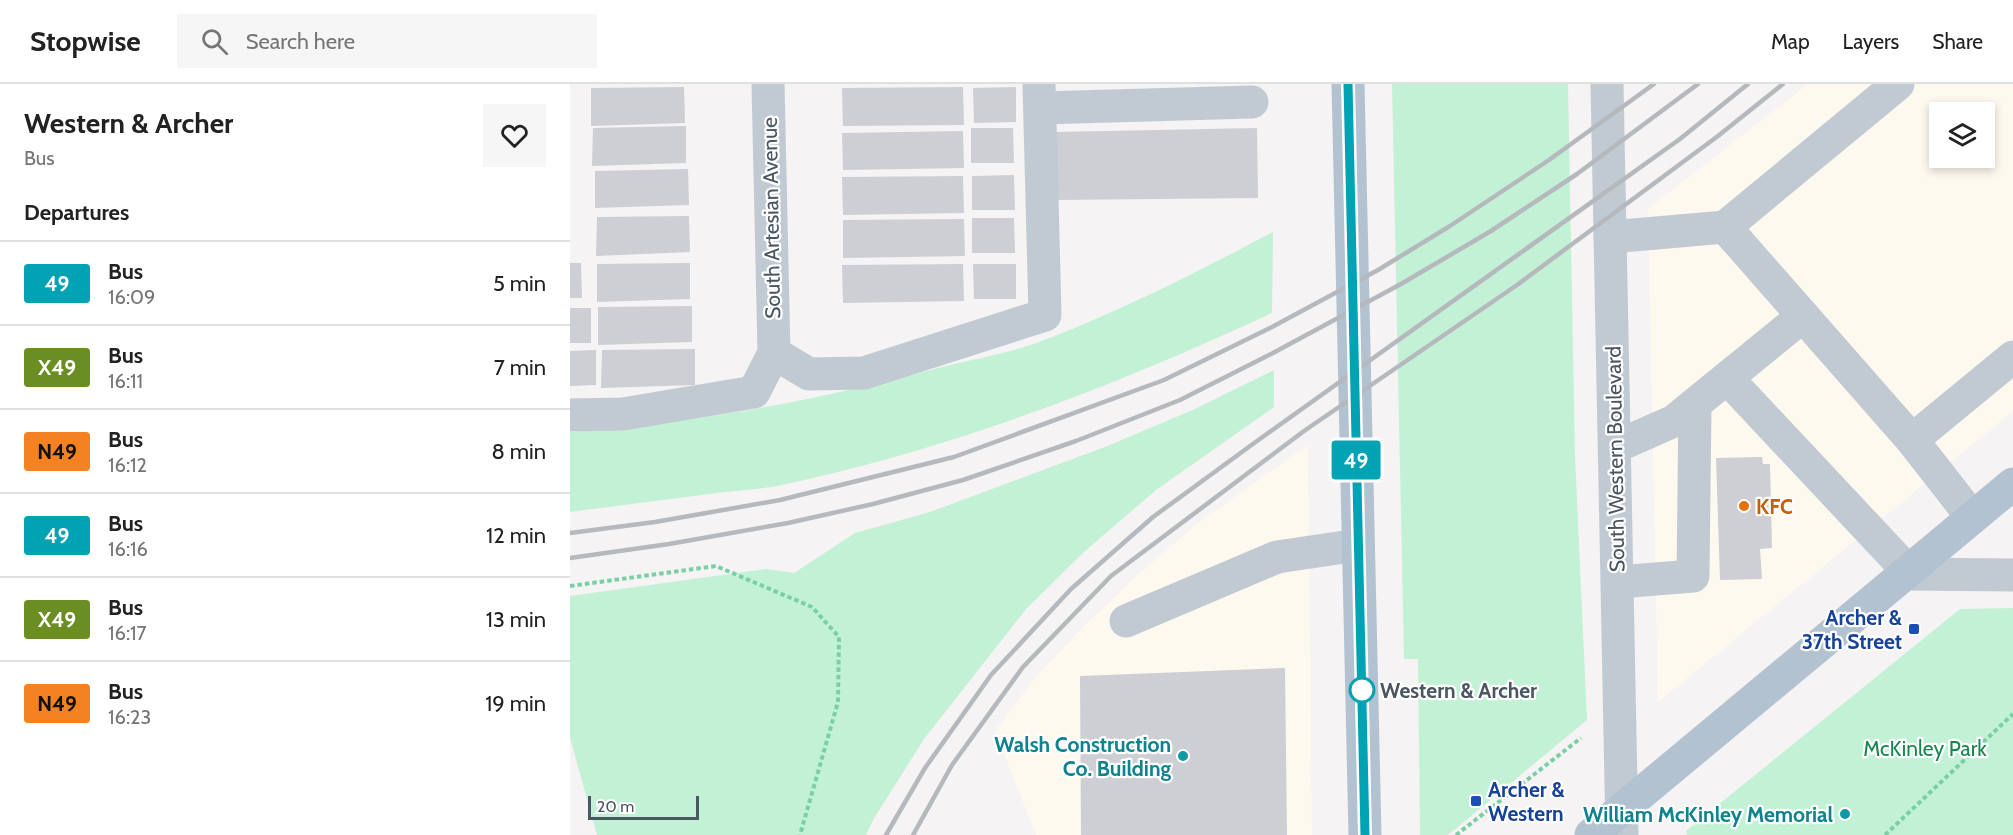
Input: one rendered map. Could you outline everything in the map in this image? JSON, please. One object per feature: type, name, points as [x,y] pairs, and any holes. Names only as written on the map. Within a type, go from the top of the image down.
[{"type":"main road","points":[[1348,84],[1365,835]]},
{"type":"main road","points":[[1592,835],[1622,822],[1905,573],[2013,484]]},
{"type":"street","name":"South Artesian Avenue","points":[[768,84],[774,353]]},
{"type":"street","name":"South Western Boulevard","points":[[1607,84],[1622,822]]},
{"type":"street","points":[[1610,237],[1725,227],[1898,84]]},
{"type":"street","points":[[570,414],[623,414],[754,392],[774,353],[808,374],[864,373],[1045,315],[1039,96],[1252,102]]},
{"type":"street","points":[[1725,227],[1912,440],[1972,517]]},
{"type":"street","points":[[1615,447],[1674,421],[1803,316]]},
{"type":"street","points":[[1912,440],[2013,357]]},
{"type":"street","points":[[1727,378],[1905,573],[2013,575]]},
{"type":"street","points":[[1618,582],[1693,576],[1695,404]]},
{"type":"street","points":[[1126,621],[1277,557],[1358,545]]},
{"type":"path","points":[[570,586],[716,566],[812,607],[839,637],[838,702],[800,835]]},
{"type":"path","points":[[1885,835],[2013,714]]},
{"type":"path","points":[[1456,835],[1581,738]]},
{"type":"shaded area","points":[[1808,84],[2013,84],[2013,411],[1658,702],[1648,209]]},
{"type":"shaded area","points":[[1308,445],[1312,835],[1036,835],[995,731],[1035,678],[1081,629],[1139,574],[1193,527]]},
{"type":"green space","points":[[1392,84],[1568,84],[1575,456],[1587,720],[1448,835],[1420,835],[1418,659],[1404,659]]},
{"type":"green space","points":[[1273,232],[1272,313],[1091,391],[967,435],[841,471],[777,486],[570,512],[570,432],[664,423],[804,400],[1022,348],[1133,302]]},
{"type":"green space","points":[[1274,370],[1274,407],[1156,490],[1085,551],[1026,609],[924,739],[866,835],[597,835],[570,738],[570,596],[766,569],[794,573],[855,533],[930,512],[1105,447],[1195,409]]},
{"type":"green space","name":"McKinley Park","points":[[2013,608],[2013,835],[1687,835],[1686,831],[1960,609]]},
{"type":"building","points":[[684,87],[685,123],[591,126],[591,88]]},
{"type":"building","points":[[963,87],[964,125],[843,126],[842,88]]},
{"type":"building","points":[[1016,87],[1016,122],[974,123],[973,88]]},
{"type":"building","points":[[686,126],[686,163],[592,166],[593,128]]},
{"type":"building","points":[[971,128],[1013,128],[1014,163],[971,163]]},
{"type":"building","points":[[1257,128],[1258,198],[1056,200],[1055,132]]},
{"type":"building","points":[[963,131],[964,168],[843,170],[842,133]]},
{"type":"building","points":[[688,169],[689,205],[595,208],[595,171]]},
{"type":"building","points":[[1014,175],[1015,210],[972,210],[972,176]]},
{"type":"building","points":[[963,176],[964,213],[843,215],[842,177]]},
{"type":"building","points":[[689,216],[690,252],[596,256],[597,217]]},
{"type":"building","points":[[972,218],[1014,218],[1015,253],[972,253]]},
{"type":"building","points":[[964,219],[965,256],[843,258],[843,220]]},
{"type":"building","points":[[570,263],[581,263],[582,298],[570,298]]},
{"type":"building","points":[[690,263],[690,299],[597,302],[597,264]]},
{"type":"building","points":[[963,264],[964,301],[843,303],[842,265]]},
{"type":"building","points":[[973,264],[1016,264],[1016,299],[974,299]]},
{"type":"building","points":[[692,306],[692,342],[598,345],[598,307]]},
{"type":"building","points":[[570,308],[591,308],[591,343],[570,343]]},
{"type":"building","points":[[695,349],[695,385],[601,388],[602,350]]},
{"type":"building","points":[[596,350],[596,385],[570,386],[570,351]]},
{"type":"building","name":"KFC","points":[[1762,457],[1763,464],[1770,464],[1772,548],[1760,549],[1762,579],[1720,580],[1716,458]]},
{"type":"building","name":"Walsh Construction Co. Building","points":[[1285,668],[1287,835],[1081,835],[1080,676]]},
{"type":"railway","points":[[570,533],[655,522],[780,500],[954,457],[1164,380],[1272,327],[1378,270],[1450,226],[1549,160],[1654,84]]},
{"type":"railway","points":[[570,558],[669,544],[788,523],[873,504],[963,480],[1076,441],[1180,400],[1401,284],[1491,231],[1577,174],[1698,84]]},
{"type":"railway","points":[[886,835],[925,768],[991,675],[1071,589],[1153,517],[1680,139],[1748,84]]},
{"type":"railway","points":[[913,835],[952,765],[1023,667],[1111,576],[1304,431],[1517,285],[1718,136],[1783,84]]},
{"type":"bus line","name":"49","points":[[1348,84],[1365,835]]},
{"type":"place","name":"KFC","points":[[1744,506]]},
{"type":"place","name":"Archer & 37th Street","points":[[1914,629]]},
{"type":"place","name":"Western & Archer","points":[[1362,690]]},
{"type":"place","name":"Walsh Construction Co. Building","points":[[1183,756]]},
{"type":"place","name":"Archer & Western","points":[[1476,801]]},
{"type":"place","name":"William McKinley Memorial","points":[[1845,814]]}]
